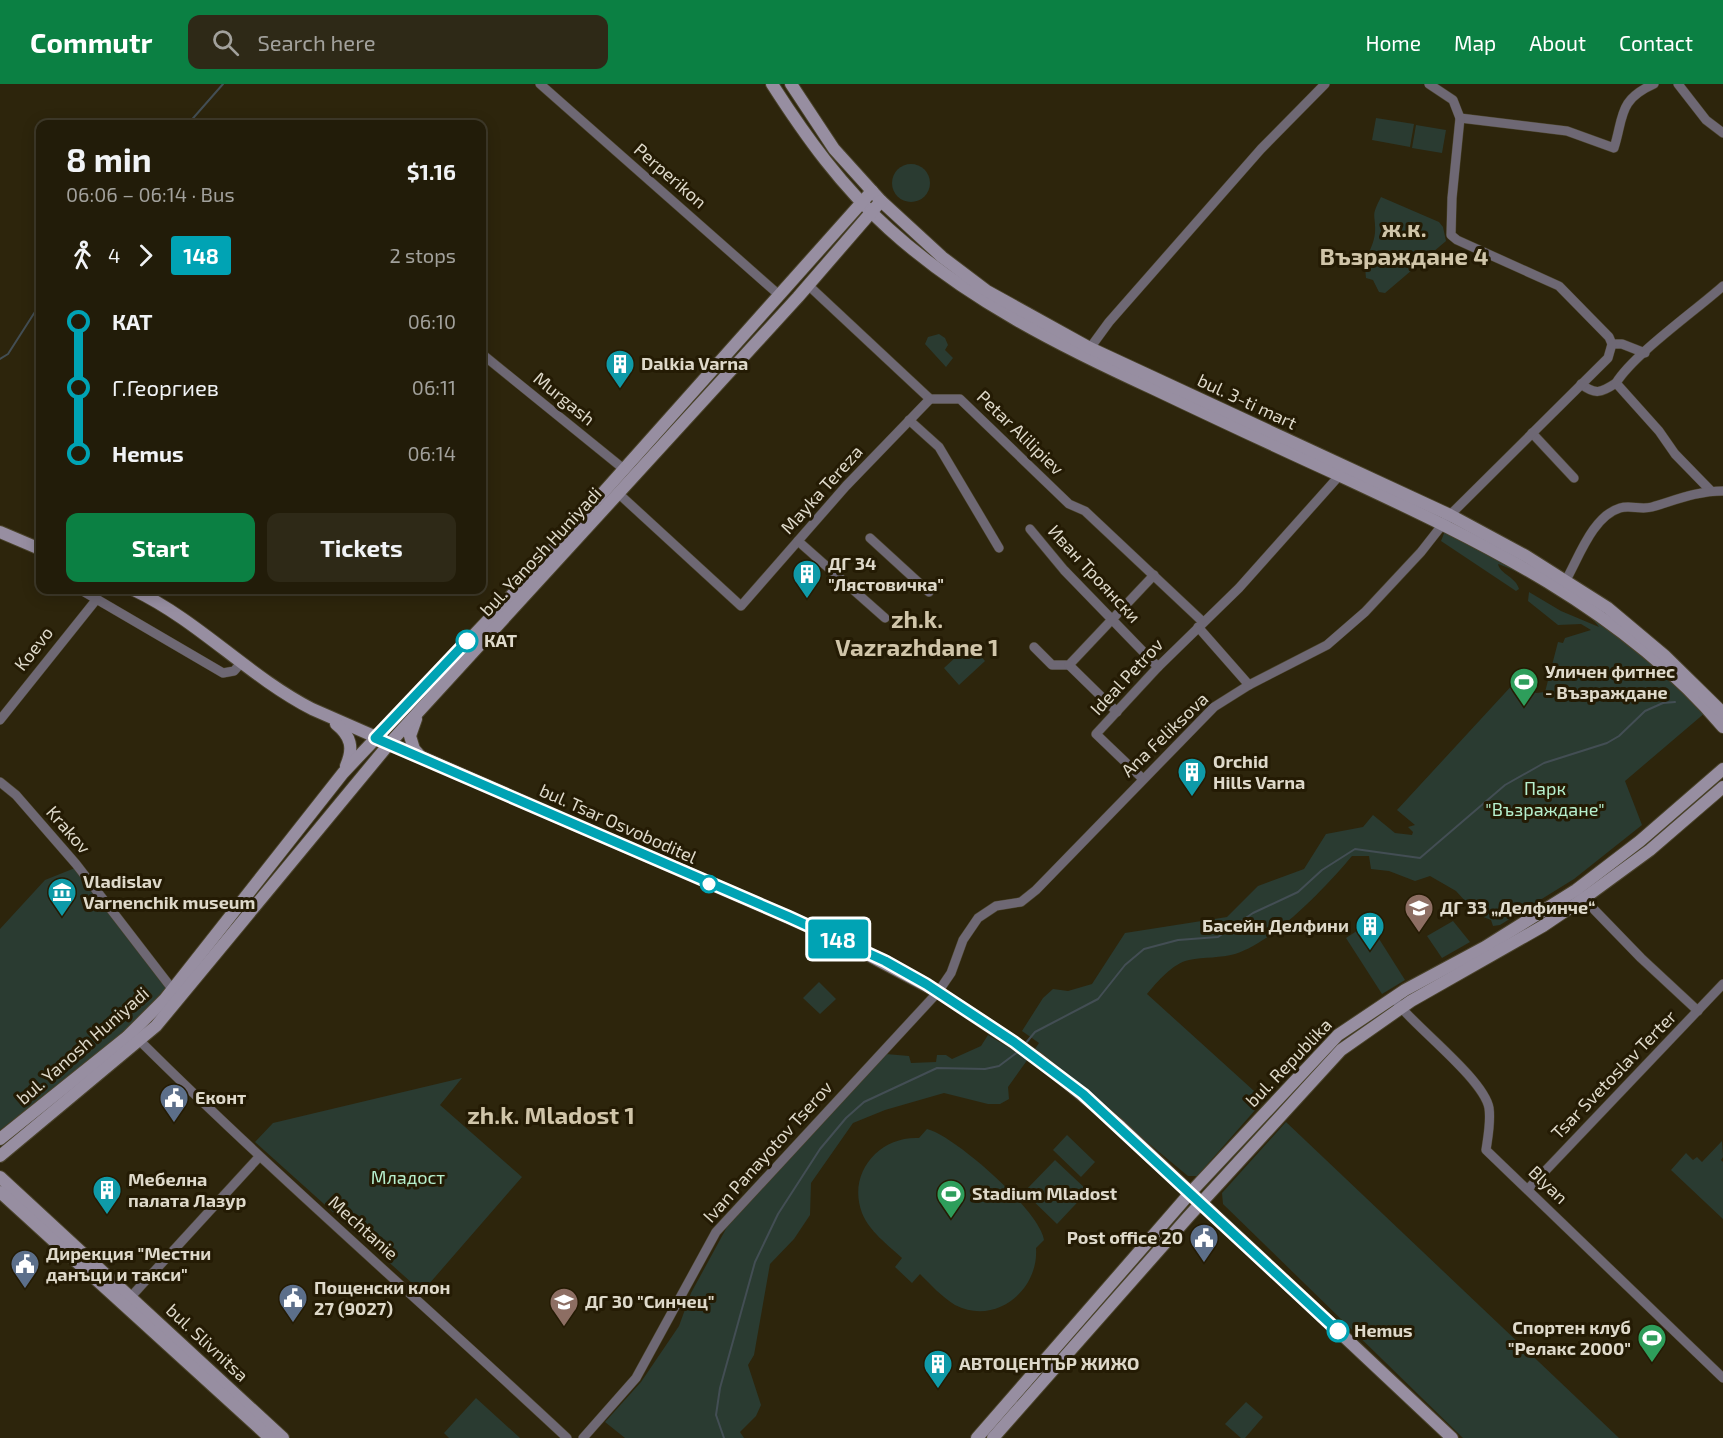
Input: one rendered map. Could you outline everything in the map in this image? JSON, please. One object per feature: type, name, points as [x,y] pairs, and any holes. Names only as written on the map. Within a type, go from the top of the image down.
[{"type":"street","name":"Perperikon","points":[[540,84],[778,294]]},
{"type":"street","name":"bul. 3-ti mart","points":[[772,84],[809,142],[870,212],[932,264],[1013,319],[1081,355],[1339,476],[1446,520],[1521,564],[1625,635],[1660,665],[1723,727]]},
{"type":"street","name":"bul. 3-ti mart","points":[[790,84],[822,133],[881,201],[942,257],[987,291],[1090,348],[1566,580],[1627,624],[1723,713]]},
{"type":"street","points":[[1090,348],[1109,322],[1261,149],[1325,84]]},
{"type":"street","points":[[1429,84],[1453,100],[1460,118],[1451,208],[1451,235],[1457,240],[1559,286],[1609,337],[1612,344],[1622,344],[1645,353]]},
{"type":"street","points":[[1460,118],[1567,131],[1614,148],[1625,104],[1642,86],[1654,84]]},
{"type":"street","points":[[1678,84],[1706,120],[1723,133]]},
{"type":"street","points":[[809,142],[822,133]]},
{"type":"street","name":"bul. Yanosh Huniyadi","points":[[0,1139],[134,1031],[173,990],[343,772],[510,597],[872,191]]},
{"type":"street","name":"bul. Yanosh Huniyadi","points":[[0,1156],[140,1041],[181,996],[389,744],[619,494],[881,201]]},
{"type":"street","points":[[808,285],[930,399]]},
{"type":"street","points":[[1581,384],[1592,393],[1597,393],[1616,383],[1621,374],[1723,286]]},
{"type":"street","name":"Ana Feliksova","points":[[938,992],[951,973],[963,940],[978,918],[996,906],[1022,902],[1214,707],[1249,685],[1334,640],[1421,552],[1446,520],[1608,358],[1612,344]]},
{"type":"street","name":"Murgash","points":[[486,357],[625,470]]},
{"type":"street","points":[[1616,383],[1659,431],[1675,454],[1711,491]]},
{"type":"street","name":"Mayka Tereza","points":[[619,494],[741,606],[930,399]]},
{"type":"street","name":"Petar Alilipiev","points":[[930,399],[960,399],[1069,504],[1085,511],[1154,575],[1200,625],[1249,685]]},
{"type":"street","points":[[909,420],[939,447],[999,548]]},
{"type":"street","points":[[1532,433],[1574,478]]},
{"type":"street","name":"Ideal Petrov","points":[[1143,779],[1096,734],[1158,667],[1239,588],[1339,476]]},
{"type":"street","points":[[1566,580],[1596,527],[1606,515],[1621,507],[1650,508],[1695,493],[1723,491]]},
{"type":"street","name":"Иван Троянски","points":[[1030,529],[1064,570],[1158,667]]},
{"type":"street","points":[[0,532],[36,549]]},
{"type":"street","points":[[870,538],[929,592]]},
{"type":"street","points":[[798,541],[885,618]]},
{"type":"street","points":[[1069,665],[1154,575]]},
{"type":"street","points":[[87,594],[223,673],[234,671],[242,662]]},
{"type":"street","name":"bul. Tsar Osvoboditel","points":[[142,594],[177,612],[291,698],[329,718],[842,941],[885,961],[938,992],[1032,1054],[1121,1127],[1452,1438]]},
{"type":"street","name":"Koevo","points":[[0,720],[96,600]]},
{"type":"street","points":[[1034,647],[1052,665],[1069,665],[1117,712]]},
{"type":"street","points":[[423,708],[410,736],[414,749],[423,759]]},
{"type":"street","points":[[329,718],[347,733],[350,740],[350,758],[343,772]]},
{"type":"street","name":"bul. Republika","points":[[1579,894],[1723,769]]},
{"type":"street","name":"Krakov","points":[[0,782],[16,795],[76,864],[173,990]]},
{"type":"street","name":"bul. Republika","points":[[977,1438],[1191,1192],[1338,1035],[1396,1003],[1485,947],[1579,894],[1650,850],[1723,787]]},
{"type":"street","points":[[1579,894],[1698,1011]]},
{"type":"street","name":"Tsar Svetoslav Terter","points":[[1528,1189],[1723,984]]},
{"type":"street","name":"Ivan Panayotov Tserov","points":[[583,1438],[636,1378],[716,1232],[938,992]]},
{"type":"street","name":"bul. Republika","points":[[993,1438],[1201,1203],[1341,1050],[1396,1003]]},
{"type":"street","name":"Blyan","points":[[1396,1003],[1478,1086],[1489,1108],[1486,1150],[1723,1378]]},
{"type":"street","name":"Mechtanie","points":[[140,1041],[152,1056],[259,1157],[434,1314],[567,1438]]},
{"type":"street","points":[[127,1300],[259,1157]]},
{"type":"street","name":"bul. Slivnitsa","points":[[0,1177],[270,1438]]},
{"type":"street","name":"bul. Slivnitsa","points":[[0,1192],[127,1300],[283,1438]]},
{"type":"green space","points":[[1376,118],[1414,124],[1410,147],[1372,140]]},
{"type":"green space","points":[[1416,125],[1446,130],[1442,153],[1412,148]]},
{"type":"green space","points":[[911,164],[925,169],[930,183],[925,197],[911,202],[897,197],[892,183],[897,169]]},
{"type":"green space","points":[[1381,197],[1439,222],[1443,227],[1446,241],[1385,293],[1379,292],[1373,280],[1366,278],[1365,270],[1375,233],[1375,212]]},
{"type":"green space","points":[[939,334],[945,338],[948,345],[945,350],[953,358],[946,367],[925,344],[928,337]]},
{"type":"green space","name":"Парк \"Възраждане\"","points":[[1445,531],[1549,584],[1646,656],[1706,712],[1625,781],[1642,825],[1574,879],[1500,925],[1493,926],[1491,920],[1478,915],[1456,891],[1430,876],[1415,881],[1389,871],[1371,869],[1369,856],[1352,856],[1314,897],[1266,938],[1235,954],[1183,962],[1166,974],[1147,994],[1264,1100],[1197,1176],[1188,1176],[1035,1049],[1039,1043],[1022,1031],[1043,998],[1053,989],[1068,991],[1092,984],[1125,933],[1227,917],[1258,886],[1304,869],[1326,834],[1363,827],[1373,815],[1395,833],[1412,835],[1413,832],[1408,827],[1415,825],[1397,810],[1516,681],[1536,693],[1545,692],[1558,642],[1563,643],[1565,638],[1591,630],[1581,624],[1558,625],[1528,601],[1529,592],[1561,611],[1599,627],[1593,619],[1568,601],[1537,582],[1498,564],[1517,585],[1519,589],[1516,591],[1441,541]]},
{"type":"green space","points":[[970,644],[985,661],[959,685],[944,668]]},
{"type":"green space","points":[[75,868],[166,988],[115,1042],[0,1130],[0,929],[45,880]]},
{"type":"green space","points":[[1453,921],[1470,942],[1442,958],[1427,936]]},
{"type":"green space","points":[[1369,923],[1405,980],[1382,994],[1346,938]]},
{"type":"green space","points":[[819,982],[836,999],[820,1014],[803,998]]},
{"type":"green space","points":[[988,1035],[1028,1059],[1008,1087],[1009,1099],[1000,1104],[988,1104],[944,1093],[885,1110],[853,1123],[811,1183],[810,1215],[794,1239],[770,1264],[754,1355],[748,1365],[761,1405],[756,1416],[740,1432],[744,1438],[625,1438],[605,1422],[641,1382],[679,1326],[691,1293],[727,1227],[886,1054],[909,1056],[911,1063],[936,1062],[937,1055],[946,1055],[952,1059],[981,1046]]},
{"type":"green space","name":"Младост","points":[[462,1078],[440,1105],[522,1177],[422,1292],[255,1142],[273,1123]]},
{"type":"green space","points":[[1286,1122],[1619,1438],[1463,1438],[1223,1204],[1222,1193]]},
{"type":"green space","name":"Stadium Mladost","points":[[927,1129],[957,1145],[994,1176],[1028,1211],[1039,1227],[1044,1240],[1036,1248],[1035,1263],[1030,1278],[1012,1300],[999,1307],[985,1311],[970,1310],[955,1305],[920,1274],[912,1283],[895,1267],[902,1258],[874,1232],[862,1213],[859,1184],[870,1160],[879,1150],[891,1143],[919,1138]]},
{"type":"green space","points":[[1067,1135],[1095,1162],[1081,1177],[1053,1150]]},
{"type":"green space","points":[[1722,1141],[1723,1219],[1671,1170],[1686,1153],[1693,1160],[1697,1157],[1702,1162]]},
{"type":"green space","points":[[1055,1160],[1088,1191],[1057,1224],[1024,1192]]},
{"type":"green space","points":[[476,1398],[520,1438],[449,1438],[444,1433]]},
{"type":"green space","points":[[1246,1402],[1263,1417],[1245,1438],[1241,1438],[1225,1424]]},
{"type":"waterway","points":[[192,120],[223,84]]},
{"type":"waterway","points":[[0,359],[8,354],[36,310]]},
{"type":"waterway","points":[[1025,1044],[1035,1032],[1098,999],[1125,965],[1144,949],[1178,940],[1218,937],[1253,913],[1298,892],[1322,870],[1355,849],[1420,858],[1505,785],[1544,763],[1607,743],[1619,736],[1645,711],[1663,703],[1675,702]]},
{"type":"waterway","points":[[724,1438],[716,1415],[720,1388],[755,1262],[778,1214],[820,1149],[846,1118],[864,1102],[937,1068],[985,1069],[999,1066],[1019,1051]]},
{"type":"bus line","name":"148","points":[[467,641],[375,738],[852,945],[926,984],[1050,1067],[1083,1094],[1338,1331]]},
{"type":"place","name":"Dalkia Varna","points":[[620,390]]},
{"type":"place","name":"ДГ 34 \"Лястовичка\"","points":[[807,600]]},
{"type":"place","name":"КАТ","points":[[467,641]]},
{"type":"place","name":"Уличен фитнес - Възраждане","points":[[1524,708]]},
{"type":"place","name":"Orchid Hills Varna","points":[[1192,798]]},
{"type":"place","name":"Vladislav Varnenchik museum","points":[[62,918]]},
{"type":"place","name":"ДГ 33 „Делфинче“","points":[[1419,934]]},
{"type":"place","name":"Басейн Делфини","points":[[1370,952]]},
{"type":"place","name":"Еконт","points":[[174,1124]]},
{"type":"place","name":"Мебелна палата Лазур","points":[[107,1216]]},
{"type":"place","name":"Stadium Mladost","points":[[951,1220]]},
{"type":"place","name":"Post office 20","points":[[1204,1264]]},
{"type":"place","name":"Дирекция \"Местни данъци и такси\"","points":[[25,1290]]},
{"type":"place","name":"Пощенски клон 27 (9027)","points":[[293,1324]]},
{"type":"place","name":"ДГ 30 \"Синчец\"","points":[[564,1328]]},
{"type":"place","name":"Hemus","points":[[1338,1331]]},
{"type":"place","name":"Спортен клуб \"Релакс 2000\"","points":[[1652,1364]]},
{"type":"place","name":"АВТОЦЕНТЪР ЖИЖО","points":[[938,1390]]},
{"type":"district","name":"ж.к. Възраждане 4","points":[[1404,243]]},
{"type":"district","name":"zh.k. Vazrazhdane 1","points":[[917,634]]},
{"type":"district","name":"zh.k. Mladost 1","points":[[551,1116]]}]
